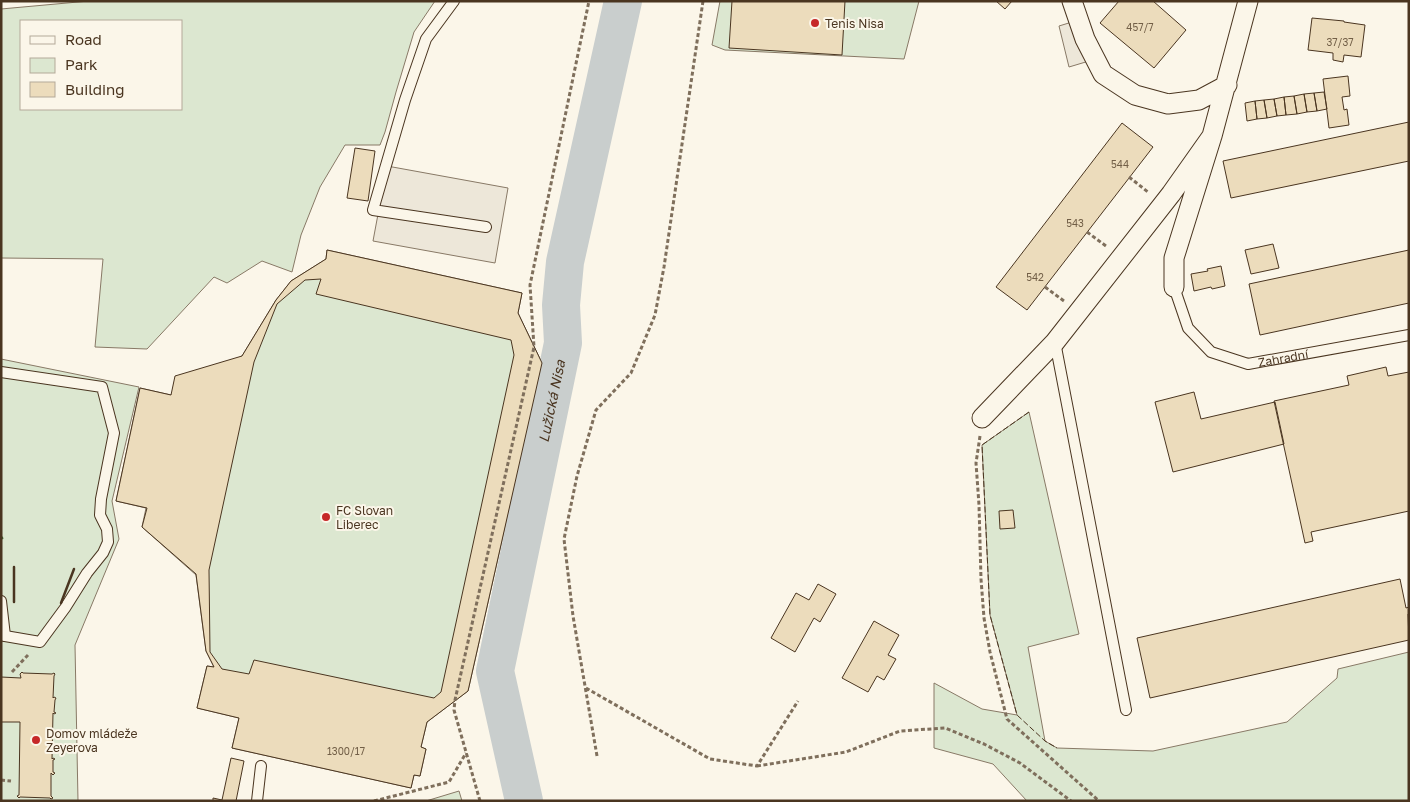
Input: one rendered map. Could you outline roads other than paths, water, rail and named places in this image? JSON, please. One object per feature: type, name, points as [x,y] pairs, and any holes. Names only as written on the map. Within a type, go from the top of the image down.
[{"type":"street","points":[[1072,1],[1085,39],[1104,74],[1135,95],[1168,104],[1199,100],[1227,85]]},
{"type":"street","name":"Zahradní","points":[[1174,287],[1174,258],[1227,85],[1248,1]]},
{"type":"street","name":"Zahradní","points":[[982,418],[1055,342],[1163,203],[1212,136]]},
{"type":"lane","points":[[454,1],[426,39],[405,100],[373,210],[486,227]]},
{"type":"lane","name":"Zahradní","points":[[1174,287],[1188,328],[1210,352],[1248,364],[1409,335]]},
{"type":"lane","points":[[1055,342],[1126,710]]},
{"type":"lane","points":[[1,372],[102,387],[114,433],[101,499],[100,515],[107,529],[108,542],[104,553],[87,573],[65,608],[40,642],[3,636],[1,601]]},
{"type":"lane","points":[[257,801],[261,766]]},
{"type":"waterway","name":"Lužická Nisa","points":[[524,801],[495,671],[563,343],[561,305],[565,262],[623,1]]},
{"type":"place","name":"Tenis Nisa","points":[[815,23]]},
{"type":"place","name":"FC Slovan Liberec","points":[[326,517]]},
{"type":"place","name":"Domov mládeže Zeyerova","points":[[36,740]]}]
